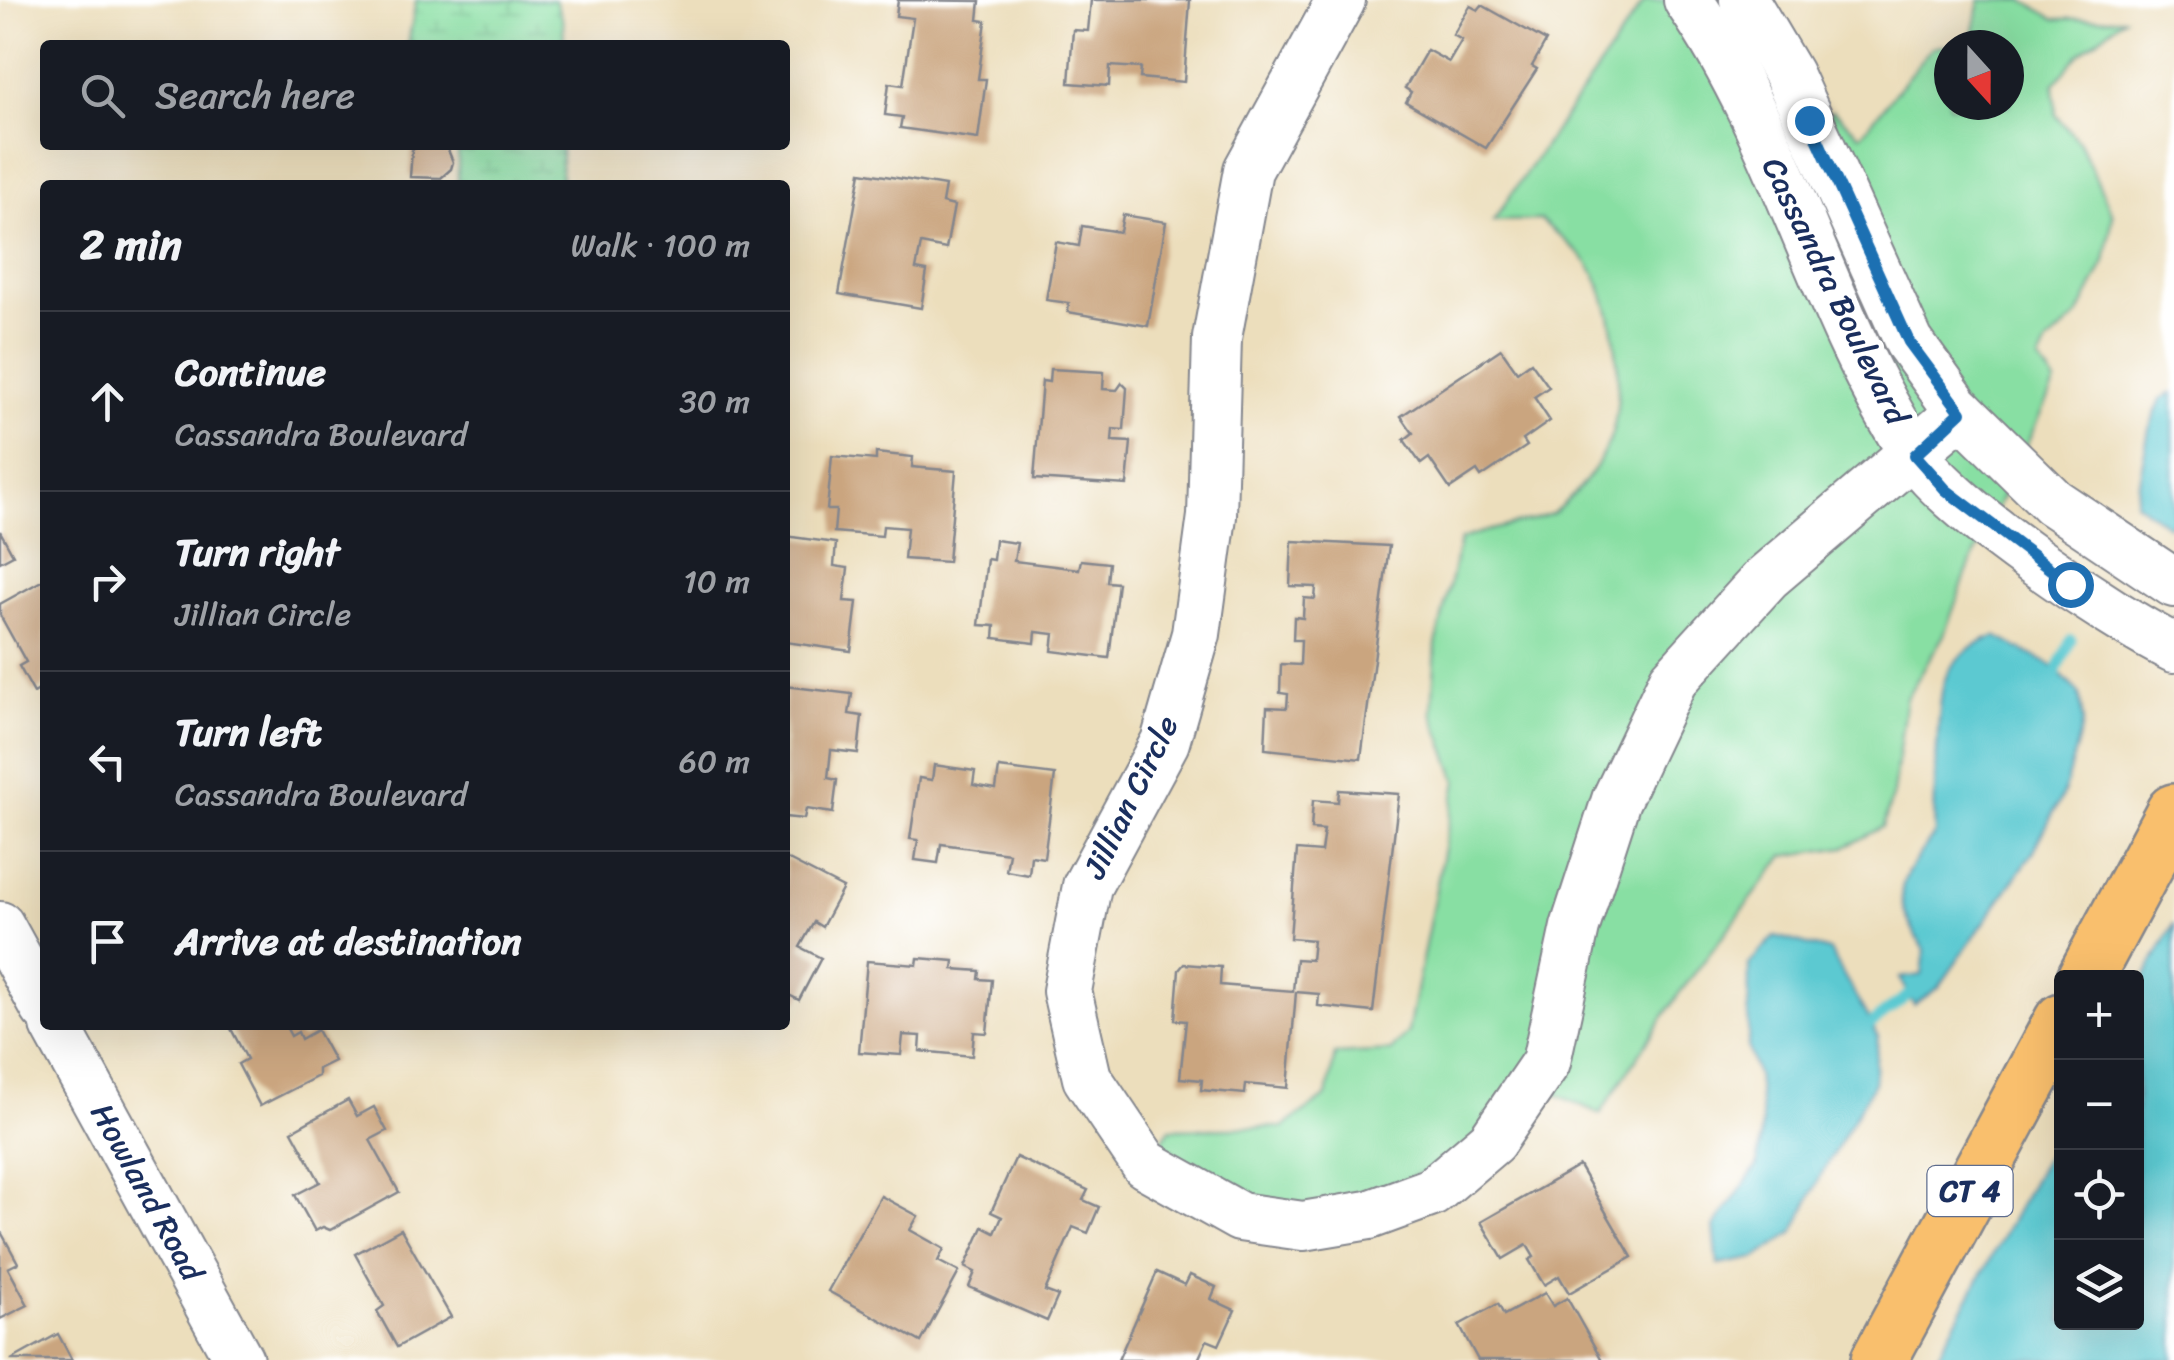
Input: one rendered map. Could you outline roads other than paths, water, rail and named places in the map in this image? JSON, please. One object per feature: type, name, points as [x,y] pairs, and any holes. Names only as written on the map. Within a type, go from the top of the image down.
[{"type":"main road","points":[[2089,970],[2174,812]]},
{"type":"main road","name":"CT 4","points":[[1880,1360],[2054,1036]]},
{"type":"street","name":"Jillian Circle","points":[[1341,0],[1248,170],[1217,338],[1212,516],[1196,634],[1165,742],[1087,886],[1067,991],[1086,1078],[1145,1164],[1240,1216],[1303,1226],[1369,1215],[1432,1192],[1492,1141],[1546,1062],[1575,926],[1616,800],[1673,680],[1767,576],[1915,455],[1961,412]]},
{"type":"street","name":"Cassandra Boulevard","points":[[1688,0],[1721,48],[1834,303],[1915,455],[1946,490],[2070,584],[2174,648]]},
{"type":"street","name":"Cassandra Boulevard","points":[[1744,0],[1788,74],[1909,342],[1961,412],[2053,502],[2174,583]]},
{"type":"street","points":[[0,926],[40,999]]},
{"type":"street","name":"Howland Road","points":[[57,1030],[239,1360]]},
{"type":"water","points":[[2173,393],[2174,520],[2168,526],[2135,502],[2149,429],[2161,399]]},
{"type":"water","points":[[1996,636],[2052,666],[2079,693],[2083,722],[2063,794],[2032,854],[1939,987],[1914,1005],[1900,978],[1922,975],[1925,950],[1906,915],[1902,890],[1912,866],[1935,834],[1942,689],[1959,657]]},
{"type":"water","points":[[2174,923],[2174,1360],[1935,1360],[2054,1142],[2054,1330],[2144,1330],[2144,979]]},
{"type":"water","points":[[1775,936],[1830,951],[1878,1036],[1874,1083],[1821,1175],[1794,1232],[1756,1258],[1718,1265],[1714,1227],[1757,1166],[1762,1123],[1757,1075],[1748,1048],[1749,964]]},
{"type":"waterway","points":[[2052,682],[2071,640]]},
{"type":"waterway","points":[[1861,1031],[1918,988]]}]
